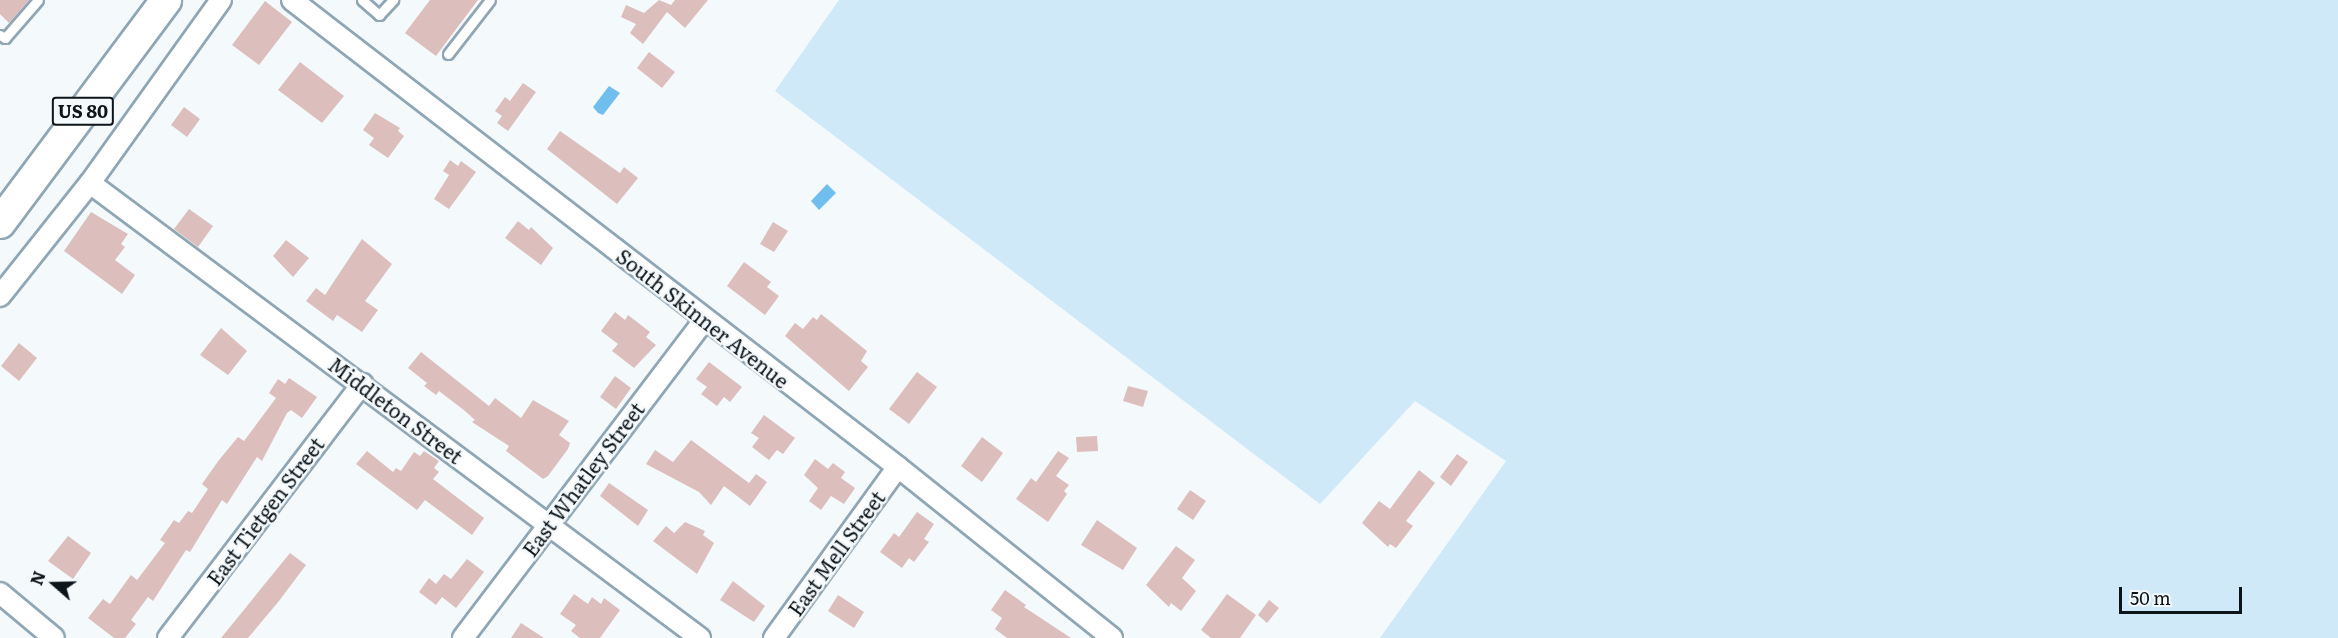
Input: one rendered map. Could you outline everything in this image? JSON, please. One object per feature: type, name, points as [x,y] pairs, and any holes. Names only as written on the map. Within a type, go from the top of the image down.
[{"type":"main road","name":"US 80","points":[[0,223],[166,0]]},
{"type":"street","points":[[0,296],[90,183],[221,0]]},
{"type":"street","name":"South Skinner Avenue","points":[[292,0],[704,321],[898,467],[1100,634]]},
{"type":"street","name":"Middleton Street","points":[[90,183],[549,523],[700,638]]},
{"type":"street","name":"East Whatley Street","points":[[463,638],[704,321]]},
{"type":"street","name":"East Tietgen Street","points":[[168,638],[362,384]]},
{"type":"street","name":"East Mell Street","points":[[774,638],[898,467]]},
{"type":"street","points":[[0,593],[54,638]]},
{"type":"lane","points":[[0,35],[5,38],[38,0]]},
{"type":"lane","points":[[362,0],[379,15],[393,0]]},
{"type":"lane","points":[[448,54],[490,0]]},
{"type":"shaded area","points":[[839,0],[2338,0],[2338,638],[1380,638],[1506,461],[1415,401],[1320,504],[775,91]]},
{"type":"water","points":[[609,86],[620,93],[603,115],[593,107]]},
{"type":"water","points":[[827,184],[836,193],[819,210],[811,201]]},
{"type":"building","points":[[0,0],[29,0],[9,23],[0,14]]},
{"type":"building","points":[[430,0],[478,0],[436,56],[405,33]]},
{"type":"building","points":[[659,0],[671,5],[675,0],[708,0],[685,28],[667,12],[643,44],[630,33],[636,24],[621,17],[626,5],[644,13]]},
{"type":"building","points":[[265,1],[292,22],[259,65],[232,45]]},
{"type":"building","points":[[649,52],[675,72],[662,88],[637,68]]},
{"type":"building","points":[[300,62],[344,96],[322,123],[278,90]]},
{"type":"building","points":[[523,83],[536,92],[508,131],[497,123],[502,116],[495,111],[505,97],[510,101]]},
{"type":"building","points":[[184,107],[200,119],[187,137],[171,125]]},
{"type":"building","points":[[375,113],[400,128],[398,131],[404,136],[388,158],[369,145],[374,138],[363,130]]},
{"type":"building","points":[[560,131],[620,173],[624,167],[638,178],[617,204],[547,149]]},
{"type":"building","points":[[450,160],[458,166],[461,161],[476,172],[449,209],[434,199],[449,175],[443,171]]},
{"type":"building","points":[[189,209],[213,226],[198,247],[174,229]]},
{"type":"building","points":[[91,212],[128,234],[121,244],[125,247],[115,260],[135,275],[122,294],[64,251]]},
{"type":"building","points":[[518,221],[529,230],[531,227],[553,248],[541,265],[505,238]]},
{"type":"building","points":[[773,222],[788,231],[774,252],[760,244]]},
{"type":"building","points":[[362,239],[392,264],[365,301],[378,310],[362,332],[337,315],[333,321],[306,301],[316,288],[325,295]]},
{"type":"building","points":[[286,240],[309,258],[293,277],[273,256]]},
{"type":"building","points":[[744,262],[771,282],[767,287],[779,296],[765,315],[727,286]]},
{"type":"building","points":[[615,312],[625,320],[628,315],[650,332],[646,337],[656,345],[634,368],[612,351],[618,344],[601,331]]},
{"type":"building","points":[[821,314],[867,351],[861,361],[868,367],[849,391],[785,336],[795,323],[803,329],[813,317],[817,320]]},
{"type":"building","points":[[221,328],[247,351],[228,375],[200,355]]},
{"type":"building","points":[[19,343],[37,358],[19,381],[1,366]]},
{"type":"building","points":[[421,352],[489,406],[495,398],[521,418],[533,400],[569,421],[559,435],[570,443],[568,449],[548,476],[543,479],[506,451],[509,446],[472,422],[475,420],[465,411],[439,391],[436,395],[424,386],[427,383],[408,368]]},
{"type":"building","points":[[709,362],[742,387],[730,402],[724,397],[717,406],[701,394],[707,387],[696,379]]},
{"type":"building","points":[[917,372],[937,387],[909,424],[889,409]]},
{"type":"building","points":[[615,376],[631,388],[616,409],[600,397]]},
{"type":"building","points":[[289,378],[317,397],[302,418],[291,410],[287,413],[262,461],[257,457],[227,504],[222,500],[190,552],[186,550],[153,601],[148,597],[131,620],[136,624],[125,638],[114,638],[88,618],[103,599],[110,604],[131,575],[137,580],[165,543],[160,540],[174,520],[179,523],[188,511],[192,513],[208,489],[202,484],[219,460],[238,437],[244,441],[276,398],[269,393],[278,379],[285,384]]},
{"type":"building","points":[[1128,386],[1148,391],[1143,407],[1123,401]]},
{"type":"building","points":[[764,415],[795,438],[783,454],[777,450],[769,460],[752,447],[759,438],[751,433]]},
{"type":"building","points":[[1097,436],[1098,451],[1077,452],[1076,437]]},
{"type":"building","points":[[982,437],[1003,453],[982,482],[961,466]]},
{"type":"building","points":[[691,440],[749,483],[756,474],[767,482],[750,506],[724,486],[711,505],[699,492],[646,464],[655,450],[673,462]]},
{"type":"building","points":[[367,451],[393,472],[396,468],[401,471],[414,452],[420,456],[424,451],[439,461],[434,468],[439,472],[433,479],[484,518],[472,535],[425,500],[417,510],[356,464]]},
{"type":"building","points":[[1058,451],[1069,458],[1056,476],[1069,485],[1064,491],[1067,494],[1048,522],[1016,499],[1031,478],[1036,482]]},
{"type":"building","points":[[1457,454],[1468,462],[1451,486],[1440,477]]},
{"type":"building","points":[[815,459],[828,469],[833,463],[845,472],[841,478],[855,488],[844,504],[831,496],[821,510],[809,501],[818,488],[804,475]]},
{"type":"building","points":[[1419,470],[1435,483],[1406,521],[1413,526],[1396,548],[1390,544],[1388,547],[1362,523],[1379,501],[1390,509]]},
{"type":"building","points":[[609,483],[648,510],[638,526],[600,496]]},
{"type":"building","points":[[1190,490],[1206,501],[1193,520],[1177,509]]},
{"type":"building","points":[[917,512],[934,524],[924,539],[929,542],[914,562],[909,558],[902,568],[880,552],[894,533],[899,537]]},
{"type":"building","points":[[1097,520],[1137,548],[1123,570],[1081,545]]},
{"type":"building","points":[[685,522],[705,531],[703,535],[714,543],[697,574],[653,541],[666,526],[674,533]]},
{"type":"building","points":[[68,536],[91,553],[73,579],[48,561]]},
{"type":"building","points":[[1176,546],[1195,560],[1182,578],[1196,591],[1181,611],[1171,603],[1169,607],[1146,585]]},
{"type":"building","points":[[290,553],[306,565],[279,601],[248,638],[221,638]]},
{"type":"building","points":[[467,559],[484,572],[456,608],[442,597],[436,605],[419,592],[429,578],[436,584],[444,574],[451,579]]},
{"type":"building","points":[[733,581],[765,606],[754,622],[720,600]]},
{"type":"building","points":[[1005,590],[1026,605],[1024,607],[1071,638],[1007,638],[995,629],[1002,618],[991,610]]},
{"type":"building","points":[[574,594],[588,604],[592,597],[601,604],[604,598],[620,610],[600,638],[580,638],[571,631],[576,625],[560,614]]},
{"type":"building","points":[[1227,594],[1256,615],[1240,638],[1211,638],[1201,630]]},
{"type":"building","points":[[838,595],[864,612],[854,628],[828,611]]},
{"type":"building","points":[[1269,600],[1279,608],[1267,623],[1258,615]]},
{"type":"building","points":[[521,623],[544,638],[511,638]]}]
